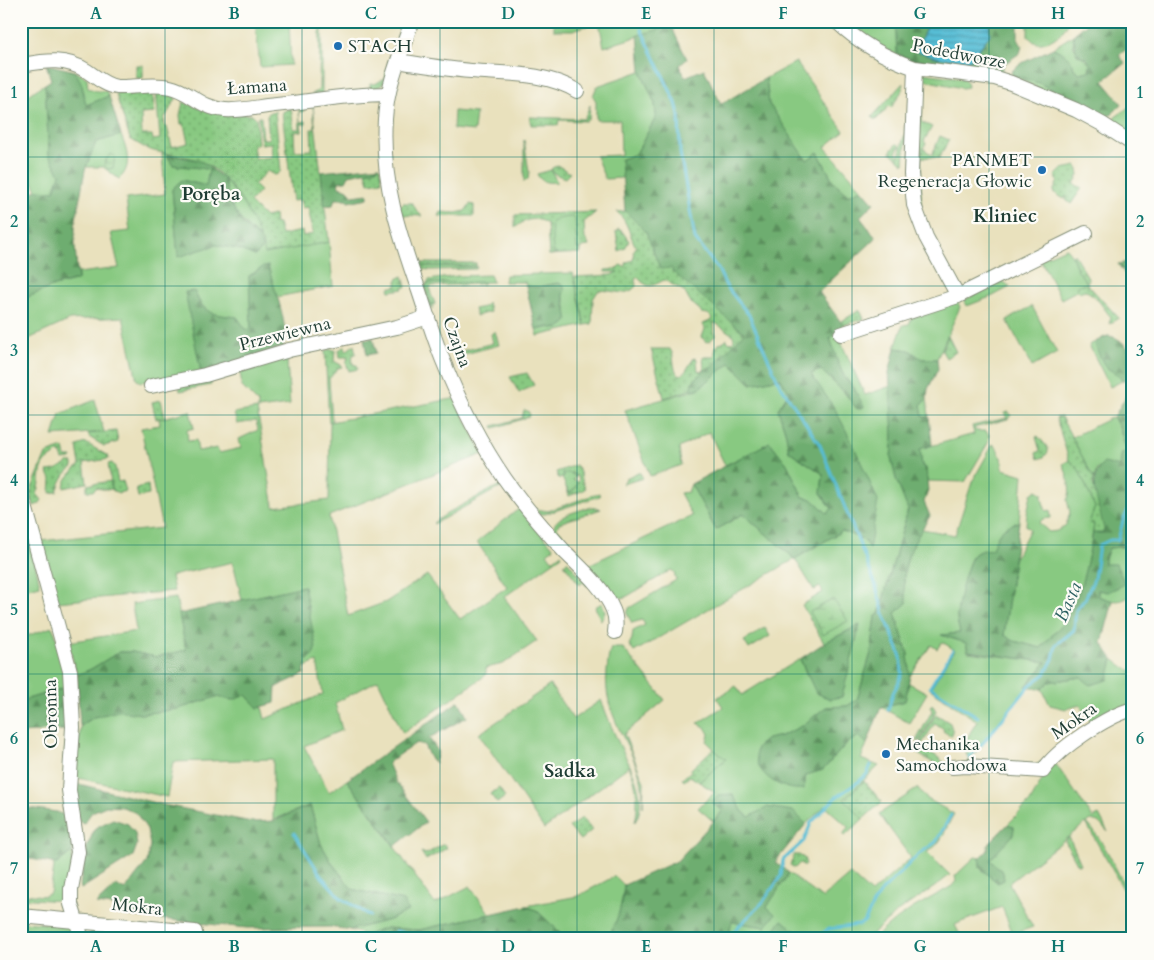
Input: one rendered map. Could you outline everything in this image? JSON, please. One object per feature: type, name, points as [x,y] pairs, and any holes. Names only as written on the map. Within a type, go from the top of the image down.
[{"type":"street","name":"Czajna","points":[[412,21],[387,94],[385,149],[390,201],[428,317],[452,381],[490,456],[512,489],[538,522],[601,591],[613,610],[616,625],[615,632]]},
{"type":"street","name":"Podedworze","points":[[836,21],[862,42],[882,54],[915,68],[995,78],[1010,83],[1076,110],[1133,144]]},
{"type":"street","name":"Łamana","points":[[21,65],[58,60],[77,66],[110,85],[171,87],[204,105],[226,110],[294,104],[360,94],[387,94]]},
{"type":"street","points":[[398,61],[471,71],[525,75],[560,83],[577,91]]},
{"type":"street","points":[[915,68],[911,174],[914,205],[926,237],[958,296]]},
{"type":"street","points":[[842,334],[958,296],[1086,233]]},
{"type":"street","name":"Przewiewna","points":[[151,386],[205,375],[289,350],[397,327],[428,317]]},
{"type":"street","name":"Obronna","points":[[21,491],[70,671],[73,727],[68,784],[78,852],[71,890],[71,904],[82,939]]},
{"type":"street","name":"Mokra","points":[[952,766],[1043,771],[1056,756],[1088,732],[1109,718],[1133,709]]},
{"type":"street","name":"Mokra","points":[[21,916],[76,920],[195,936]]},
{"type":"green space","points":[[255,21],[289,21],[291,65],[260,67]]},
{"type":"green space","points":[[320,21],[322,21],[322,94],[312,94],[318,91],[319,88]]},
{"type":"green space","points":[[365,21],[406,21],[386,82],[377,88],[370,89],[370,83],[375,84],[385,78],[389,59],[394,50],[400,29],[394,23]]},
{"type":"green space","points":[[554,21],[668,21],[671,26],[604,47],[599,22],[573,30],[554,30]]},
{"type":"green space","points":[[846,21],[895,21],[898,54],[911,59],[938,63],[939,58],[968,62],[967,66],[1001,73],[904,59],[871,41]]},
{"type":"green space","points":[[895,21],[932,21],[926,28],[916,51],[939,58],[938,63],[911,59],[897,54]]},
{"type":"green space","points":[[989,21],[1018,21],[1018,39],[1022,46],[1020,53],[1004,64],[1001,72],[967,66],[989,35]]},
{"type":"green space","points":[[1028,21],[1068,21],[1064,29],[1052,40],[1037,43],[1028,36]]},
{"type":"green space","points":[[1090,21],[1133,21],[1133,44],[1119,55],[1125,63],[1103,81],[1122,104],[1111,115],[1105,117],[1039,83],[1012,75],[1011,72],[1018,65],[1053,48],[1067,56],[1074,69],[1079,73],[1089,71],[1090,64],[1086,58],[1077,55],[1073,35]]},
{"type":"green space","points":[[671,26],[687,59],[680,65],[685,77],[704,69],[721,104],[766,78],[769,104],[807,160],[818,152],[833,181],[848,195],[862,189],[874,203],[860,217],[876,238],[819,292],[843,325],[842,330],[830,338],[846,380],[853,386],[864,407],[857,409],[844,392],[821,370],[811,374],[835,409],[878,501],[869,549],[864,540],[842,531],[795,559],[743,514],[716,530],[691,484],[770,442],[787,464],[803,497],[812,499],[827,513],[832,509],[821,493],[823,474],[789,451],[778,409],[789,392],[780,378],[751,384],[730,363],[698,389],[690,390],[692,382],[744,332],[660,269],[646,232],[625,211],[621,159],[636,154],[656,117],[655,104],[641,71],[638,35]]},
{"type":"green space","points":[[1073,35],[1074,47],[1090,64],[1089,71],[1079,73],[1074,69],[1067,56],[1053,48]]},
{"type":"green space","points":[[796,62],[844,131],[825,147],[862,189],[849,195],[833,181],[818,152],[807,161],[769,104],[766,78]]},
{"type":"green space","points":[[46,64],[75,71],[82,85],[86,105],[109,96],[121,135],[96,142],[85,170],[75,225],[78,280],[54,286],[21,300],[21,197],[37,190],[54,191],[60,174],[49,155],[45,84],[51,80]]},
{"type":"green space","points":[[136,65],[143,65],[143,78],[136,78]]},
{"type":"green space","points":[[75,71],[87,78],[88,88],[106,91],[109,96],[85,106],[82,85]]},
{"type":"green space","points":[[641,71],[655,104],[656,117],[636,154],[621,159],[623,178],[605,179],[596,156],[621,155],[620,120],[596,120],[596,101],[593,96],[597,86]]},
{"type":"green space","points":[[922,73],[963,78],[967,82],[968,87],[962,88],[924,80],[922,103],[919,81]]},
{"type":"green space","points":[[1012,75],[1039,83],[1105,117],[1100,117]]},
{"type":"green space","points":[[903,83],[902,91],[891,108],[889,106],[876,120],[872,117]]},
{"type":"green space","points":[[45,84],[49,155],[60,174],[54,191],[37,190],[21,155],[21,99]]},
{"type":"green space","points":[[156,90],[171,92],[176,99],[164,119],[172,147],[188,143],[184,124],[181,124],[180,115],[183,102],[201,109],[253,115],[256,118],[258,144],[253,145],[255,159],[272,157],[271,143],[261,144],[258,117],[261,117],[263,139],[269,139],[267,116],[270,112],[275,111],[281,171],[274,175],[267,171],[254,185],[260,191],[250,202],[265,217],[274,215],[275,224],[278,224],[281,235],[302,231],[303,236],[313,234],[308,207],[302,208],[300,200],[293,201],[282,112],[291,108],[294,129],[300,129],[299,116],[300,122],[306,121],[306,124],[301,124],[302,131],[294,132],[295,151],[312,150],[311,129],[315,129],[313,106],[329,242],[265,254],[249,214],[232,187],[222,176],[200,161],[151,150],[130,139],[116,95],[117,93],[152,91],[155,113],[141,114],[142,135],[152,135],[153,140],[160,139]]},
{"type":"green space","points":[[1133,104],[1133,133],[1131,133],[1112,123],[1114,118]]},
{"type":"green space","points":[[590,105],[589,119],[585,121],[559,120],[558,125],[531,125],[530,117],[584,119]]},
{"type":"green space","points":[[299,107],[304,107],[305,111],[299,112]]},
{"type":"green space","points":[[918,109],[922,110],[921,122],[932,127],[924,141],[926,143],[921,153],[921,206],[916,189]]},
{"type":"green space","points":[[454,111],[476,113],[474,131],[453,129]]},
{"type":"green space","points":[[907,130],[904,164],[890,152],[897,143],[900,146],[896,152],[899,156]]},
{"type":"green space","points":[[121,135],[128,158],[126,169],[119,179],[103,167],[86,167],[96,142]]},
{"type":"green space","points":[[940,136],[949,140],[939,158],[921,157],[923,148],[932,155]]},
{"type":"green space","points":[[524,140],[529,172],[528,179],[524,182]]},
{"type":"green space","points":[[162,153],[166,154],[173,165],[209,170],[206,186],[182,180],[172,189],[178,256],[216,245],[238,249],[255,256],[262,240],[266,253],[329,242],[333,286],[277,297],[268,266],[249,276],[251,328],[246,331],[237,317],[216,314],[206,309],[194,291],[201,373],[141,382],[137,380],[123,317],[70,320],[22,342],[21,300],[54,286],[78,280],[78,273],[119,268],[111,233],[130,231],[126,199],[165,194]]},
{"type":"green space","points":[[111,154],[115,156],[113,168],[108,169],[104,165]]},
{"type":"green space","points":[[166,154],[202,161],[224,179],[230,203],[243,224],[262,240],[262,249],[255,256],[238,249],[216,245],[178,257],[172,189],[182,180],[206,186],[209,170],[173,165]]},
{"type":"green space","points":[[557,165],[570,173],[565,178],[555,174],[551,169]]},
{"type":"green space","points":[[380,166],[374,170],[349,175],[346,181],[338,183],[339,186],[348,190],[353,196],[368,194],[368,198],[348,202],[347,199],[335,199],[333,205],[325,206],[321,172]]},
{"type":"green space","points":[[380,166],[382,181],[369,183],[366,172]]},
{"type":"green space","points":[[1077,166],[1079,175],[1074,184],[1082,188],[1071,204],[1066,200],[1066,196],[1064,199],[1053,192],[1058,181],[1055,176],[1062,169]]},
{"type":"green space","points":[[551,170],[557,182],[543,181],[537,174]]},
{"type":"green space","points":[[224,179],[244,205],[261,239],[237,214]]},
{"type":"green space","points":[[412,203],[422,216],[400,215],[399,205]]},
{"type":"green space","points":[[470,204],[474,205],[474,216],[439,216],[441,212],[456,213],[465,211]]},
{"type":"green space","points":[[625,211],[646,232],[660,269],[672,268],[672,271],[744,333],[712,367],[704,370],[703,357],[714,357],[716,346],[727,339],[731,343],[734,340],[733,335],[714,322],[715,336],[706,342],[702,337],[705,329],[703,324],[712,318],[708,314],[701,313],[690,302],[684,291],[664,280],[650,286],[644,284],[637,277],[635,279],[636,286],[628,292],[598,291],[593,299],[592,324],[585,325],[574,277],[611,275],[618,272],[605,272],[605,270],[616,269],[620,265],[625,267],[627,262],[633,260],[633,252],[636,247],[626,224],[617,212]]},
{"type":"green space","points":[[596,212],[584,222],[585,239],[589,246],[582,247],[582,249],[577,249],[575,219],[573,217],[558,219],[551,224],[553,251],[557,254],[549,255],[547,224],[535,219],[523,222],[515,228],[515,215]]},
{"type":"green space","points":[[578,213],[581,253],[549,255],[547,214]]},
{"type":"green space","points":[[618,229],[622,231],[629,241],[625,248],[619,251],[616,232]]},
{"type":"green space","points":[[1066,248],[1088,285],[1061,299],[1040,259]]},
{"type":"green space","points":[[1074,254],[1089,279],[1087,283],[1077,269],[1072,255]]},
{"type":"green space","points":[[1133,261],[1133,286],[1118,264]]},
{"type":"green space","points":[[420,263],[421,266],[477,267],[476,269],[431,270],[420,269],[416,264]]},
{"type":"green space","points":[[420,263],[476,263],[476,266],[421,266]]},
{"type":"green space","points":[[268,266],[283,319],[285,339],[283,347],[201,373],[185,292],[194,291],[202,305],[211,312],[237,317],[247,331],[251,328],[249,276]]},
{"type":"green space","points":[[573,273],[585,325],[538,336],[536,330],[564,325],[566,309],[558,283],[538,287],[526,286],[525,282],[504,282],[505,275]]},
{"type":"green space","points":[[490,275],[493,282],[429,283],[425,286],[433,308],[430,308],[424,287],[429,280],[457,276]]},
{"type":"green space","points":[[403,276],[406,287],[390,291],[389,288],[396,286],[397,279]]},
{"type":"green space","points":[[1002,281],[1010,287],[967,306],[964,300]]},
{"type":"green space","points":[[483,282],[483,284],[431,286],[430,289],[435,304],[432,306],[425,286],[429,283]]},
{"type":"green space","points":[[558,283],[563,285],[565,290],[563,294],[568,321],[558,329],[548,327],[536,330],[526,286],[538,287]]},
{"type":"green space","points":[[1081,284],[1088,285],[1119,318],[1109,324],[1111,317],[1096,298],[1084,290],[1077,291],[1077,287]]},
{"type":"green space","points":[[957,301],[960,307],[937,359],[922,359],[909,350],[895,348],[903,325],[909,324],[912,318]]},
{"type":"green space","points":[[488,302],[490,312],[476,316],[474,309],[484,307]]},
{"type":"green space","points":[[1032,306],[1057,353],[1032,367],[1007,320]]},
{"type":"green space","points":[[860,310],[864,319],[843,325],[840,322]]},
{"type":"green space","points":[[495,331],[499,345],[457,356],[458,352],[493,343],[491,334]]},
{"type":"green space","points":[[838,332],[865,395],[891,386],[893,436],[891,457],[896,479],[908,509],[879,614],[876,616],[871,653],[857,700],[847,706],[826,707],[802,726],[781,736],[767,739],[757,747],[804,788],[806,775],[823,770],[846,744],[859,735],[867,744],[861,759],[879,766],[844,799],[863,819],[845,836],[843,835],[848,827],[825,806],[806,824],[793,811],[780,810],[749,817],[743,812],[732,794],[711,802],[723,810],[713,821],[698,808],[715,792],[699,782],[725,760],[707,742],[709,734],[705,727],[698,723],[723,707],[717,698],[736,686],[742,695],[800,659],[807,676],[859,625],[824,643],[802,605],[823,592],[820,587],[814,590],[795,559],[842,531],[864,540],[869,549],[835,409],[810,374],[821,370],[844,392],[857,409],[853,386],[841,370],[830,337]]},
{"type":"green space","points":[[948,336],[956,352],[946,358],[942,351]]},
{"type":"green space","points":[[1108,336],[1119,340],[1133,354],[1133,369],[1130,377],[1122,381],[1105,366],[1096,348],[1095,342]]},
{"type":"green space","points":[[373,338],[376,353],[367,355],[364,339]]},
{"type":"green space","points":[[1102,339],[1106,367],[1117,373],[1122,381],[1110,387],[1089,345]]},
{"type":"green space","points":[[354,345],[356,354],[353,355],[352,361],[354,365],[357,365],[358,369],[349,371],[346,363],[348,358],[340,357],[339,350],[345,346],[346,351]]},
{"type":"green space","points":[[895,348],[909,350],[922,359],[937,359],[938,369],[928,389],[927,398],[921,405],[923,417],[929,417],[932,445],[920,449],[922,466],[926,468],[928,491],[924,502],[930,516],[912,547],[905,567],[904,578],[907,603],[895,613],[908,654],[910,676],[905,701],[881,707],[867,744],[859,736],[846,744],[823,770],[806,775],[804,789],[786,787],[769,779],[763,772],[758,765],[757,747],[767,739],[781,736],[802,726],[826,707],[847,706],[857,700],[871,653],[876,616],[879,614],[908,510],[896,479],[891,457],[893,436],[889,373]]},
{"type":"green space","points":[[651,349],[670,349],[675,369],[679,376],[685,372],[694,358],[697,359],[698,371],[704,370],[692,382],[690,390],[664,398]]},
{"type":"green space","points":[[335,350],[334,361],[342,367],[338,368],[329,379],[332,421],[329,422],[325,351]]},
{"type":"green space","points":[[284,356],[287,361],[290,405],[258,409],[258,403],[242,387],[240,372]]},
{"type":"green space","points":[[730,363],[751,384],[780,378],[789,392],[778,409],[789,451],[823,474],[821,493],[833,509],[827,513],[812,499],[803,497],[787,464],[770,442],[725,465],[709,432],[679,448],[681,465],[650,476],[625,410],[698,389]]},
{"type":"green space","points":[[527,373],[534,385],[519,393],[510,377]]},
{"type":"green space","points":[[211,379],[211,385],[180,391],[179,385]]},
{"type":"green space","points":[[1126,396],[1133,398],[1133,548],[1109,548],[1103,564],[1116,564],[1125,584],[1108,592],[1098,590],[1098,596],[1113,601],[1102,643],[1113,659],[1108,680],[1090,685],[1081,677],[1049,682],[1042,689],[1026,687],[1046,662],[968,651],[966,643],[941,635],[960,633],[957,611],[962,584],[971,559],[980,551],[992,549],[996,538],[1004,528],[1019,522],[1004,635],[1014,641],[1041,648],[1064,622],[1075,603],[1079,591],[1093,533],[1103,533],[1104,529],[1095,494],[1096,477],[1104,463],[1120,467],[1121,454],[1127,451],[1114,417]]},
{"type":"green space","points":[[927,398],[929,417],[923,417],[921,405]]},
{"type":"green space","points":[[455,399],[483,454],[329,516],[348,616],[386,602],[427,575],[460,619],[507,587],[477,542],[520,508],[554,548],[547,553],[552,560],[561,554],[562,556],[504,597],[537,641],[503,664],[486,668],[486,675],[403,733],[378,680],[335,703],[342,730],[304,746],[329,792],[347,780],[435,904],[470,886],[490,914],[419,930],[386,928],[367,935],[350,930],[389,920],[408,910],[403,901],[352,889],[332,863],[321,844],[310,805],[273,820],[273,759],[173,762],[167,797],[78,778],[74,773],[81,726],[94,717],[118,711],[141,714],[178,709],[216,697],[233,700],[246,695],[258,708],[262,707],[265,719],[323,694],[317,662],[305,667],[306,662],[313,655],[304,586],[242,600],[233,562],[171,576],[174,591],[57,602],[41,541],[162,528],[141,428],[160,425],[159,419],[190,411],[194,428],[187,430],[188,441],[196,440],[198,451],[217,448],[219,453],[241,448],[239,439],[258,430],[256,421],[237,424],[234,413],[257,409],[274,507],[329,500],[330,422]]},
{"type":"green space","points":[[95,400],[104,432],[53,436],[60,414]]},
{"type":"green space","points":[[161,400],[165,417],[156,419],[152,402]]},
{"type":"green space","points":[[524,410],[528,411],[529,417],[494,428],[493,426],[522,418]]},
{"type":"green space","points":[[1009,412],[1011,415],[1008,419],[974,428],[976,431],[986,431],[989,435],[988,443],[965,482],[927,481],[926,468],[922,466],[920,449],[974,434],[972,426],[1007,418],[1004,413]]},
{"type":"green space","points":[[1061,417],[1094,479],[1093,484],[1104,529],[1103,533],[1093,533],[1094,524],[1089,523],[1095,507],[1079,470],[1069,460],[1056,418]]},
{"type":"green space","points":[[1113,417],[1119,427],[1127,451],[1120,467],[1097,469],[1094,479],[1072,437]]},
{"type":"green space","points":[[116,431],[118,442],[104,446],[89,437],[88,434]]},
{"type":"green space","points":[[1038,436],[1048,448],[1048,452],[1044,457],[1038,459],[1036,453],[1040,451],[1036,437]]},
{"type":"green space","points":[[86,443],[108,456],[109,459],[84,463],[87,483],[64,488],[67,478],[80,465],[77,446]]},
{"type":"green space","points":[[993,444],[1000,455],[1003,469],[1023,475],[1019,522],[1001,531],[993,549],[984,550],[972,557],[958,605],[957,620],[960,633],[942,635],[966,643],[968,652],[1046,662],[1026,686],[1029,687],[969,761],[1036,765],[1041,762],[1041,765],[1034,768],[968,763],[969,758],[966,751],[961,748],[977,721],[930,689],[955,650],[942,642],[937,649],[931,645],[910,676],[908,654],[895,613],[907,603],[904,574],[908,556],[916,538],[922,529],[955,535],[972,482]]},
{"type":"green space","points":[[64,448],[66,457],[72,457],[71,459],[63,460],[60,452],[45,463],[37,494],[42,500],[34,506],[30,493],[46,454]]},
{"type":"green space","points":[[1069,460],[1079,470],[1095,507],[1089,523],[1094,524],[1084,575],[1076,601],[1064,622],[1041,648],[1014,641],[1004,635],[1014,560],[1030,529],[1026,526],[1031,494],[1037,490],[1042,493],[1046,511],[1050,510],[1051,518],[1043,519],[1039,523],[1049,532],[1057,531],[1066,525],[1070,512],[1067,500],[1069,488],[1063,464]]},
{"type":"green space","points":[[68,462],[73,463],[73,467],[63,478],[57,492],[50,493],[51,479],[47,471],[55,470]]},
{"type":"green space","points":[[112,463],[115,467],[118,482],[123,481],[126,491],[118,493],[112,490],[108,464]]},
{"type":"green space","points":[[576,465],[585,488],[569,496],[566,487],[569,493],[573,491],[579,478],[567,473],[563,474],[564,477],[559,479],[556,472]]},
{"type":"green space","points":[[566,472],[576,477],[573,480],[578,482],[575,489],[569,493],[562,478]]},
{"type":"green space","points":[[640,473],[643,478],[623,484],[626,478]]},
{"type":"green space","points":[[111,481],[111,489],[96,488],[93,491],[87,491],[87,485]]},
{"type":"green space","points":[[691,484],[716,530],[743,514],[795,559],[634,652],[629,645],[633,631],[645,625],[642,620],[632,623],[627,614],[629,608],[676,580],[674,572],[671,570],[626,597],[616,599],[586,566],[692,516],[680,493],[688,492]]},
{"type":"green space","points":[[148,485],[149,495],[138,497],[136,488]]},
{"type":"green space","points":[[496,487],[501,488],[433,523],[451,511]]},
{"type":"green space","points":[[599,493],[600,496],[545,514],[539,514],[535,509],[548,511]]},
{"type":"green space","points":[[589,507],[601,509],[559,523],[557,528],[575,548],[572,551],[553,529],[562,517]]},
{"type":"green space","points":[[30,542],[40,585],[21,590],[21,545]]},
{"type":"green space","points":[[1109,548],[1133,548],[1133,593],[1129,597],[1116,601],[1098,596],[1099,584]]},
{"type":"green space","points":[[567,561],[587,586],[583,582],[580,585],[564,564]]},
{"type":"green space","points":[[304,586],[316,647],[313,655],[306,662],[304,674],[276,687],[275,703],[258,708],[246,695],[233,700],[216,697],[178,709],[141,714],[118,711],[94,717],[80,726],[77,675],[119,652],[133,652],[156,657],[186,650],[179,614]]},
{"type":"green space","points":[[176,598],[186,650],[156,657],[133,652],[119,652],[77,675],[68,642],[136,631],[132,604]]},
{"type":"green space","points":[[833,599],[848,621],[823,635],[810,612]]},
{"type":"green space","points":[[602,603],[605,611],[601,621],[595,607]]},
{"type":"green space","points":[[860,625],[842,697],[830,699],[816,693],[800,659],[824,643]]},
{"type":"green space","points":[[52,627],[62,662],[69,696],[71,713],[70,745],[66,758],[64,758],[68,730],[67,687],[21,701],[21,638]]},
{"type":"green space","points":[[765,628],[770,636],[749,649],[744,641]]},
{"type":"green space","points":[[611,648],[623,648],[665,700],[624,734],[644,782],[643,807],[641,780],[609,701],[607,671]]},
{"type":"green space","points":[[1113,659],[1125,668],[1133,671],[1133,706],[1092,724],[1080,705],[1066,709],[1050,705],[1042,689],[1049,682],[1081,677],[1107,680]]},
{"type":"green space","points":[[909,683],[927,693],[909,723],[881,707],[905,701]]},
{"type":"green space","points":[[550,685],[573,719],[601,700],[631,767],[639,790],[639,812],[635,822],[636,794],[634,779],[629,766],[544,829],[479,734]]},
{"type":"green space","points":[[67,687],[68,730],[21,733],[21,701]]},
{"type":"green space","points":[[459,701],[467,717],[429,738],[438,751],[435,763],[430,758],[424,745],[416,743],[388,763],[396,782],[426,822],[395,846],[347,780]]},
{"type":"green space","points":[[932,704],[936,711],[917,742],[932,711],[930,706]]},
{"type":"green space","points":[[936,714],[950,723],[953,732],[951,736],[935,723],[922,744],[920,742]]},
{"type":"green space","points":[[921,748],[946,764],[937,765],[918,754]]},
{"type":"green space","points":[[713,749],[726,759],[699,782],[690,776],[684,781],[682,779],[691,769]]},
{"type":"green space","points":[[1055,763],[1093,818],[1099,815],[1108,832],[1098,822],[1091,820],[1087,823],[1110,856],[1128,893],[1127,896],[1086,823],[1009,883],[1033,927],[1013,934],[1002,907],[955,925],[962,939],[946,939],[943,934],[937,939],[873,939],[913,908],[952,886],[956,881],[955,876],[975,857],[980,858],[980,868],[998,883],[994,864],[990,860],[1013,835],[1014,827],[1008,824],[1030,802],[1047,771]]},
{"type":"green space","points":[[864,781],[882,802],[863,819],[844,799]]},
{"type":"green space","points":[[79,784],[164,805],[252,822],[274,821],[310,805],[321,844],[332,863],[352,889],[403,901],[408,911],[389,920],[350,930],[331,927],[247,928],[122,915],[123,907],[96,904],[116,885],[125,890],[147,862],[150,845],[147,829],[136,813],[123,807],[106,806],[92,812],[84,823],[78,821],[74,788]]},
{"type":"green space","points":[[499,788],[505,797],[497,803],[490,794]]},
{"type":"green space","points":[[918,788],[926,798],[954,814],[937,845],[927,852],[950,875],[900,910],[866,939],[805,939],[782,920],[766,939],[727,939],[731,922],[766,927],[767,907],[789,873],[822,898],[850,874],[871,893],[911,858],[879,814]]},
{"type":"green space","points":[[732,794],[743,812],[749,817],[767,807],[793,811],[806,824],[775,862],[789,873],[767,907],[775,914],[766,927],[732,922],[727,939],[605,939],[619,914],[624,885],[677,861],[723,811],[711,802],[718,795]]},
{"type":"green space","points":[[21,807],[57,812],[67,816],[73,851],[56,864],[21,857]]},
{"type":"green space","points":[[582,818],[592,830],[580,840],[569,827]]},
{"type":"green space","points":[[113,819],[128,824],[135,833],[137,845],[133,856],[81,889],[80,885],[87,847],[95,828]]},
{"type":"green space","points":[[1008,824],[1014,827],[1013,835],[990,860],[1003,872],[1004,880],[998,883],[980,868],[980,858],[988,850],[988,844]]},
{"type":"green space","points":[[1069,837],[1081,864],[1078,865],[1065,841]]},
{"type":"green space","points":[[444,844],[447,848],[426,860],[421,852],[426,854]]},
{"type":"green space","points":[[73,851],[68,885],[64,897],[60,901],[21,898],[21,894],[45,896],[50,893],[53,863],[57,864]]},
{"type":"green space","points":[[794,855],[804,858],[806,864],[804,867],[800,863],[795,868],[790,865]]},
{"type":"green space","points":[[615,876],[624,885],[622,899],[619,914],[605,939],[567,939],[536,910],[526,906],[578,896]]},
{"type":"green space","points":[[526,906],[536,910],[567,939],[378,939],[367,935],[386,928],[419,930]]},
{"type":"green space","points":[[782,920],[804,938],[805,939],[766,939]]},
{"type":"green space","points":[[21,922],[72,925],[77,939],[69,939],[59,932],[21,930]]},
{"type":"green space","points":[[93,929],[173,937],[176,939],[128,939],[90,933]]},
{"type":"water","points":[[932,21],[989,21],[990,35],[968,62],[939,58],[916,51],[926,28]]},
{"type":"waterway","points":[[641,29],[676,103],[679,114],[680,152],[695,239],[718,269],[726,286],[749,315],[779,383],[820,445],[875,583],[883,611],[901,657],[902,673],[888,710]]},
{"type":"waterway","name":"Basta","points":[[969,757],[983,743],[1030,685],[1045,674],[1053,659],[1056,645],[1074,630],[1076,610],[1085,599],[1094,579],[1099,545],[1110,540],[1118,540],[1123,521],[1133,498]]},
{"type":"waterway","points":[[953,650],[930,687],[978,717]]},
{"type":"waterway","points":[[729,939],[730,935],[763,902],[781,876],[783,860],[804,841],[811,823],[835,798],[867,774],[871,765]]},
{"type":"waterway","name":"Basta","points":[[816,939],[828,929],[859,925],[865,921],[881,892],[919,854],[936,842],[951,815]]},
{"type":"waterway","points":[[294,833],[322,877],[341,898],[370,916]]},
{"type":"waterway","points":[[396,931],[425,939]]},
{"type":"place","name":"STACH","points":[[338,46]]},
{"type":"place","name":"PANMET Regeneracja Głowic","points":[[1042,170]]},
{"type":"place","name":"Mechanika Samochodowa","points":[[886,754]]},
{"type":"district","name":"Poręba","points":[[211,194]]},
{"type":"district","name":"Kliniec","points":[[1005,216]]},
{"type":"district","name":"Sadka","points":[[570,771]]}]
